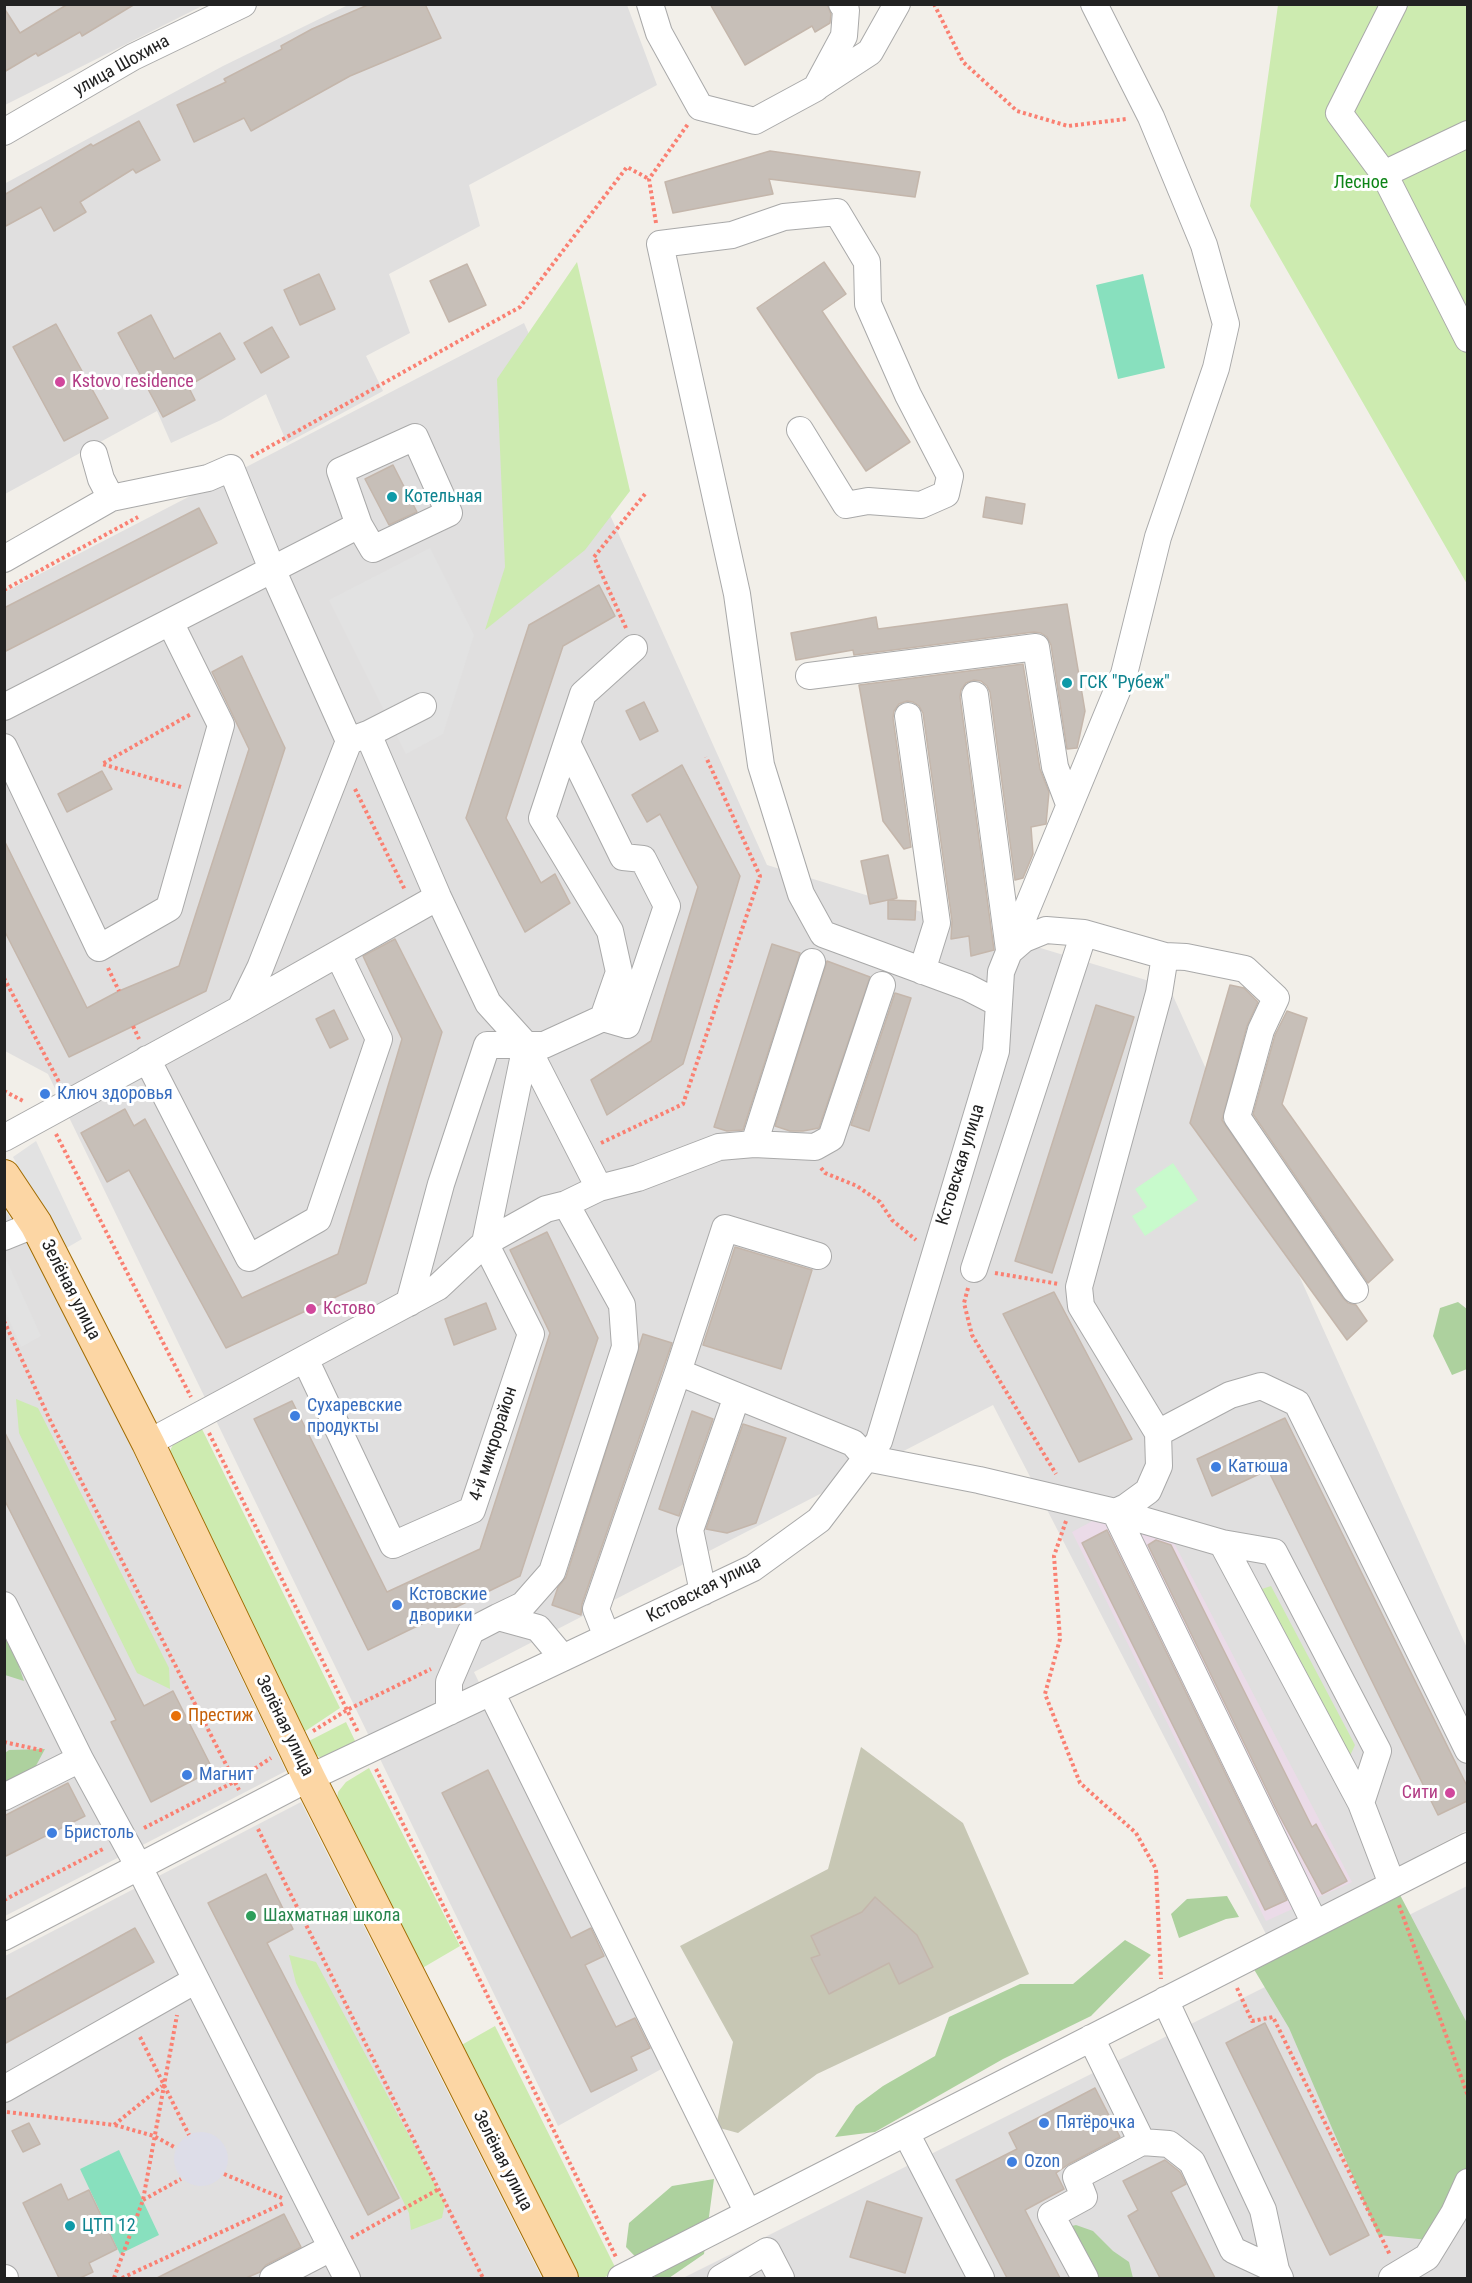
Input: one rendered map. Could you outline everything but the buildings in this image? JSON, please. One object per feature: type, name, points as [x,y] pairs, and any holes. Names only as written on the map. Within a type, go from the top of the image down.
[{"type":"main road","name":"Зелёная улица","points":[[4,1176],[36,1224],[148,1443],[292,1744],[562,2278]]},
{"type":"street","name":"улица Шохина","points":[[4,132],[133,57],[243,4]]},
{"type":"street","points":[[650,4],[659,33],[700,107],[755,121],[816,88],[870,52],[897,4]]},
{"type":"street","points":[[816,88],[844,36],[846,10],[842,4]]},
{"type":"street","name":"Кстовская улица","points":[[4,1937],[309,1778],[753,1568],[819,1520],[879,1441],[996,1051],[1001,972],[1124,674],[1158,537],[1216,368],[1226,324],[1204,245],[1151,117],[1094,4]]},
{"type":"street","points":[[1394,4],[1339,113],[1384,174],[1467,339]]},
{"type":"street","points":[[1384,174],[1467,134]]},
{"type":"street","points":[[800,430],[846,505],[868,501],[921,505],[946,494],[950,476],[908,395],[868,304],[867,262],[837,212],[784,217],[732,235],[660,244],[736,594],[761,765],[801,894],[823,934],[967,987],[998,1002]]},
{"type":"street","points":[[415,437],[448,513],[373,549],[359,525],[340,471],[415,437]]},
{"type":"street","points":[[94,454],[101,479],[111,498]]},
{"type":"street","points":[[4,559],[111,498],[208,478],[231,468],[272,569],[353,745],[438,897],[488,1003],[526,1045],[599,1188]]},
{"type":"street","points":[[4,707],[359,525]]},
{"type":"street","points":[[4,747],[99,948],[169,908],[221,725],[170,622]]},
{"type":"street","points":[[809,676],[1036,647],[1054,767],[1069,804]]},
{"type":"street","points":[[603,1018],[619,972],[610,931],[542,818],[583,694],[634,648]]},
{"type":"street","points":[[975,695],[1009,952]]},
{"type":"street","points":[[240,1010],[260,968],[353,745],[423,706]]},
{"type":"street","points":[[908,716],[937,923],[922,971]]},
{"type":"street","points":[[409,1303],[441,1184],[487,1045],[544,1045],[603,1018],[627,1025],[667,906],[643,859],[623,856],[567,743]]},
{"type":"street","points":[[4,1138],[240,1010],[438,897]]},
{"type":"street","points":[[1009,952],[1024,939],[1046,930],[1084,933],[1165,956],[1186,957],[1245,969],[1276,998],[1261,1030],[1238,1117],[1354,1290]]},
{"type":"street","points":[[974,1269],[1084,933]]},
{"type":"street","points":[[147,1059],[249,1258],[318,1219],[379,1039],[338,954]]},
{"type":"street","points":[[1114,1512],[1126,1507],[1148,1491],[1159,1466],[1158,1433],[1081,1306],[1079,1287],[1159,993],[1165,956]]},
{"type":"street","points":[[754,1144],[812,962]]},
{"type":"street","points":[[148,1443],[438,1287],[485,1243],[546,1209],[599,1188],[638,1178],[719,1147],[754,1144],[814,1147],[831,1138],[882,985]]},
{"type":"street","points":[[485,1243],[526,1045]]},
{"type":"street","points":[[449,1712],[449,1683],[471,1631],[523,1605],[552,1572],[625,1347],[622,1305],[566,1203]]},
{"type":"street","points":[[4,1237],[36,1224]]},
{"type":"street","points":[[607,1637],[596,1609],[678,1372],[724,1228],[818,1256]]},
{"type":"street","name":"4-й микрорайон","points":[[305,1359],[393,1545],[472,1510],[531,1334],[485,1243]]},
{"type":"street","points":[[678,1372],[853,1443],[866,1458],[979,1480],[1114,1512],[1222,1543],[1274,1552],[1378,1751],[1361,1803]]},
{"type":"street","points":[[1158,1433],[1230,1395],[1262,1386],[1297,1402],[1467,1750]]},
{"type":"street","points":[[703,1592],[690,1530],[737,1396]]},
{"type":"street","points":[[1114,1512],[1315,1924]]},
{"type":"street","points":[[1222,1543],[1361,1803],[1392,1884]]},
{"type":"street","points":[[4,1605],[80,1759],[139,1867],[190,1984],[347,2278]]},
{"type":"street","points":[[498,1617],[538,1628],[563,1658]]},
{"type":"street","points":[[491,1692],[748,2213]]},
{"type":"street","points":[[4,1797],[80,1759]]},
{"type":"street","points":[[623,2277],[1467,1846]]},
{"type":"street","points":[[4,2089],[190,1984]]},
{"type":"street","points":[[1165,2000],[1263,2210],[1278,2274]]},
{"type":"street","points":[[1091,2038],[1142,2142]]},
{"type":"street","points":[[906,2133],[981,2278]]},
{"type":"street","points":[[1085,2278],[1051,2215],[1084,2197],[1076,2177],[1142,2142],[1169,2144],[1192,2162],[1233,2250],[1278,2274]]},
{"type":"street","points":[[1396,2276],[1427,2257],[1454,2213],[1467,2182]]},
{"type":"street","points":[[273,2278],[331,2248]]},
{"type":"street","points":[[721,2278],[767,2251],[781,2278]]},
{"type":"path","points":[[934,4],[963,62],[1017,111],[1068,126],[1151,117]]},
{"type":"path","points":[[660,244],[649,179],[700,107]]},
{"type":"path","points":[[231,468],[520,307],[627,167],[649,179]]},
{"type":"path","points":[[634,648],[594,557],[645,494]]},
{"type":"path","points":[[4,591],[147,512]]},
{"type":"path","points":[[202,793],[102,764],[210,703]]},
{"type":"path","points":[[353,745],[415,910]]},
{"type":"path","points":[[581,1153],[682,1104],[760,876],[706,757]]},
{"type":"path","points":[[4,978],[69,1101]]},
{"type":"path","points":[[4,1090],[45,1114],[255,1522],[623,2277]]},
{"type":"path","points":[[803,1147],[825,1173],[857,1186],[880,1202],[892,1220],[935,1255]]},
{"type":"path","points":[[1079,1287],[974,1269],[964,1303],[972,1335],[1072,1502],[1054,1556],[1060,1639],[1045,1694],[1080,1783],[1136,1833],[1156,1869],[1161,1974],[1165,2000]]},
{"type":"path","points":[[4,1900],[234,1782],[347,1710],[462,1653]]},
{"type":"path","points":[[1392,1884],[1467,2096]]},
{"type":"path","points":[[1228,1968],[1252,2021],[1273,2018],[1396,2276]]},
{"type":"path","points":[[114,2278],[143,2200],[163,2085],[190,1984]]},
{"type":"path","points":[[131,2018],[189,2135]]},
{"type":"path","points":[[114,2125],[163,2085]]},
{"type":"path","points":[[4,2112],[114,2125],[154,2136],[176,2148]]},
{"type":"path","points":[[122,2278],[288,2201],[224,2174]]},
{"type":"path","points":[[143,2200],[182,2179]]},
{"type":"path","points":[[331,2248],[440,2188]]},
{"type":"shaded area","points":[[5,5],[204,5],[5,105]]},
{"type":"shaded area","points":[[348,5],[627,5],[657,85],[469,185],[480,226],[389,274],[410,333],[366,356],[383,391],[287,443],[266,394],[221,420],[171,443],[157,411],[5,494],[4,184],[223,66]]},
{"type":"shaded area","points":[[524,323],[767,865],[1169,987],[1467,1648],[1467,1830],[1267,1936],[993,1405],[474,1672],[665,2067],[558,2126],[48,1074],[5,1051],[5,592]]},
{"type":"shaded area","points":[[430,548],[474,635],[443,734],[406,754],[329,600]]},
{"type":"shaded area","points":[[36,1141],[82,1239],[63,1250],[13,1157]]},
{"type":"shaded area","points":[[4,1208],[49,1276],[286,1771],[5,1916]]},
{"type":"shaded area","points":[[7,1261],[41,1336],[21,1347],[5,1311],[5,1263]]},
{"type":"shaded area","points":[[1098,1518],[1173,1541],[1352,1882],[1266,1921],[1072,1532]]},
{"type":"shaded area","points":[[861,1747],[963,1823],[1029,1974],[817,2074],[738,2133],[716,2127],[733,2042],[680,1946],[828,1869]]},
{"type":"shaded area","points":[[301,1802],[542,2278],[5,2278],[5,1956]]},
{"type":"shaded area","points":[[1467,1886],[1467,2278],[683,2278]]},
{"type":"shaded area","points":[[196,2132],[206,2132],[216,2136],[224,2144],[228,2159],[224,2174],[216,2182],[206,2186],[196,2186],[186,2182],[178,2174],[174,2164],[174,2154],[178,2144],[186,2136]]},
{"type":"green space","name":"Лесное","points":[[1278,5],[1467,5],[1467,584],[1250,206]]},
{"type":"green space","points":[[577,262],[630,491],[585,550],[485,630],[505,567],[497,379]]},
{"type":"green space","points":[[1143,274],[1165,368],[1118,379],[1096,285]]},
{"type":"green space","points":[[1173,1163],[1198,1200],[1145,1236],[1132,1216],[1147,1207],[1135,1189]]},
{"type":"green space","points":[[1458,1302],[1467,1309],[1467,1369],[1452,1375],[1433,1336],[1440,1308]]},
{"type":"green space","points":[[16,1399],[38,1408],[169,1668],[170,1689],[137,1673],[19,1433]]},
{"type":"green space","points":[[200,1425],[340,1708],[301,1734],[167,1457],[178,1434]]},
{"type":"green space","points":[[1271,1586],[1355,1745],[1348,1760],[1256,1591]]},
{"type":"green space","points":[[4,1637],[12,1646],[24,1681],[5,1675]]},
{"type":"green space","points":[[346,1722],[357,1745],[322,1758],[311,1753],[305,1743]]},
{"type":"green space","points":[[45,1749],[17,1801],[5,1807],[5,1753],[9,1750]]},
{"type":"green space","points":[[369,1768],[460,1946],[419,1970],[336,1806],[338,1792],[346,1782]]},
{"type":"green space","points":[[1399,1893],[1467,2023],[1467,2167],[1429,2240],[1378,2235],[1289,2028],[1252,1966]]},
{"type":"green space","points":[[1227,1896],[1239,1917],[1226,1919],[1179,1938],[1171,1914],[1187,1899]]},
{"type":"green space","points":[[1125,1940],[1151,1955],[1091,2016],[1003,2059],[875,2132],[835,2137],[856,2106],[883,2086],[935,2056],[949,2017],[1020,1984],[1073,1984]]},
{"type":"green space","points":[[289,1955],[316,1962],[445,2203],[442,2218],[411,2230],[409,2213],[296,1983]]},
{"type":"green space","points":[[495,2026],[617,2271],[603,2278],[577,2278],[458,2047]]},
{"type":"green space","points":[[119,2150],[159,2235],[120,2254],[80,2169]]},
{"type":"green space","points":[[714,2179],[704,2254],[669,2278],[656,2278],[626,2247],[629,2223],[672,2186]]},
{"type":"green space","points":[[1076,2225],[1093,2231],[1113,2251],[1129,2262],[1133,2278],[1073,2278],[1051,2231]]},
{"type":"place","name":"Kstovo residence","points":[[60,382]]},
{"type":"place","name":"Котельная","points":[[392,497]]},
{"type":"place","name":"ГСК \"Рубеж\"","points":[[1067,683]]},
{"type":"place","name":"Ключ здоровья","points":[[45,1094]]},
{"type":"place","name":"Кстово","points":[[311,1309]]},
{"type":"place","name":"Сухаревские продукты","points":[[295,1416]]},
{"type":"place","name":"Катюша","points":[[1216,1467]]},
{"type":"place","name":"Кстовские дворики","points":[[397,1605]]},
{"type":"place","name":"Престиж","points":[[176,1716]]},
{"type":"place","name":"Магнит","points":[[187,1775]]},
{"type":"place","name":"Сити","points":[[1450,1793]]},
{"type":"place","name":"Бристоль","points":[[52,1833]]},
{"type":"place","name":"Шахматная школа","points":[[251,1916]]},
{"type":"place","name":"Пятёрочка","points":[[1044,2123]]},
{"type":"place","name":"Ozon","points":[[1012,2162]]},
{"type":"place","name":"ЦТП 12","points":[[70,2226]]}]
